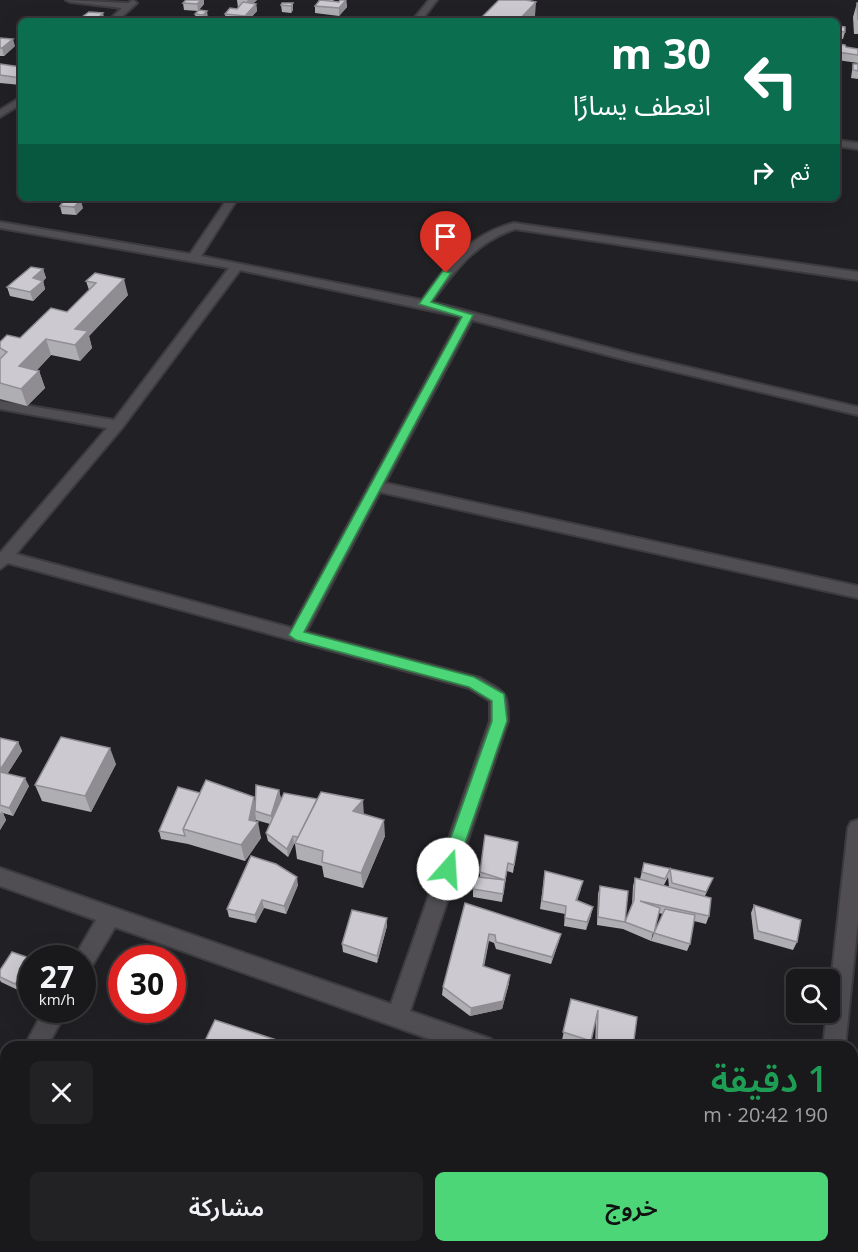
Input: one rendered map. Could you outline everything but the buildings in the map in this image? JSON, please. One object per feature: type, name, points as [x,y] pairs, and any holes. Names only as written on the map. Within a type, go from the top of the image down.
[{"type":"street","points":[[69,0],[132,3]]},
{"type":"street","points":[[418,18],[433,0]]},
{"type":"street","points":[[115,18],[132,3]]},
{"type":"street","points":[[0,114],[18,102]]},
{"type":"street","points":[[840,143],[858,146]]},
{"type":"street","points":[[194,258],[231,201]]},
{"type":"street","points":[[0,225],[237,266],[424,304],[630,357],[858,411]]},
{"type":"street","points":[[424,304],[457,258],[494,231],[514,226],[858,276]]},
{"type":"street","points":[[237,266],[117,425],[3,560],[474,682],[499,698],[499,721],[397,1017]]},
{"type":"street","points":[[296,635],[468,315]]},
{"type":"street","points":[[0,405],[117,425]]},
{"type":"street","points":[[375,486],[858,592]]},
{"type":"street","points":[[835,1041],[858,828]]},
{"type":"street","points":[[0,877],[466,1041]]},
{"type":"street","points":[[93,945],[110,916]]},
{"type":"street","points":[[38,1041],[49,1023]]},
{"type":"route","points":[[446,273],[424,304],[468,315],[296,635],[474,682],[499,698],[499,721],[448,869]]}]
